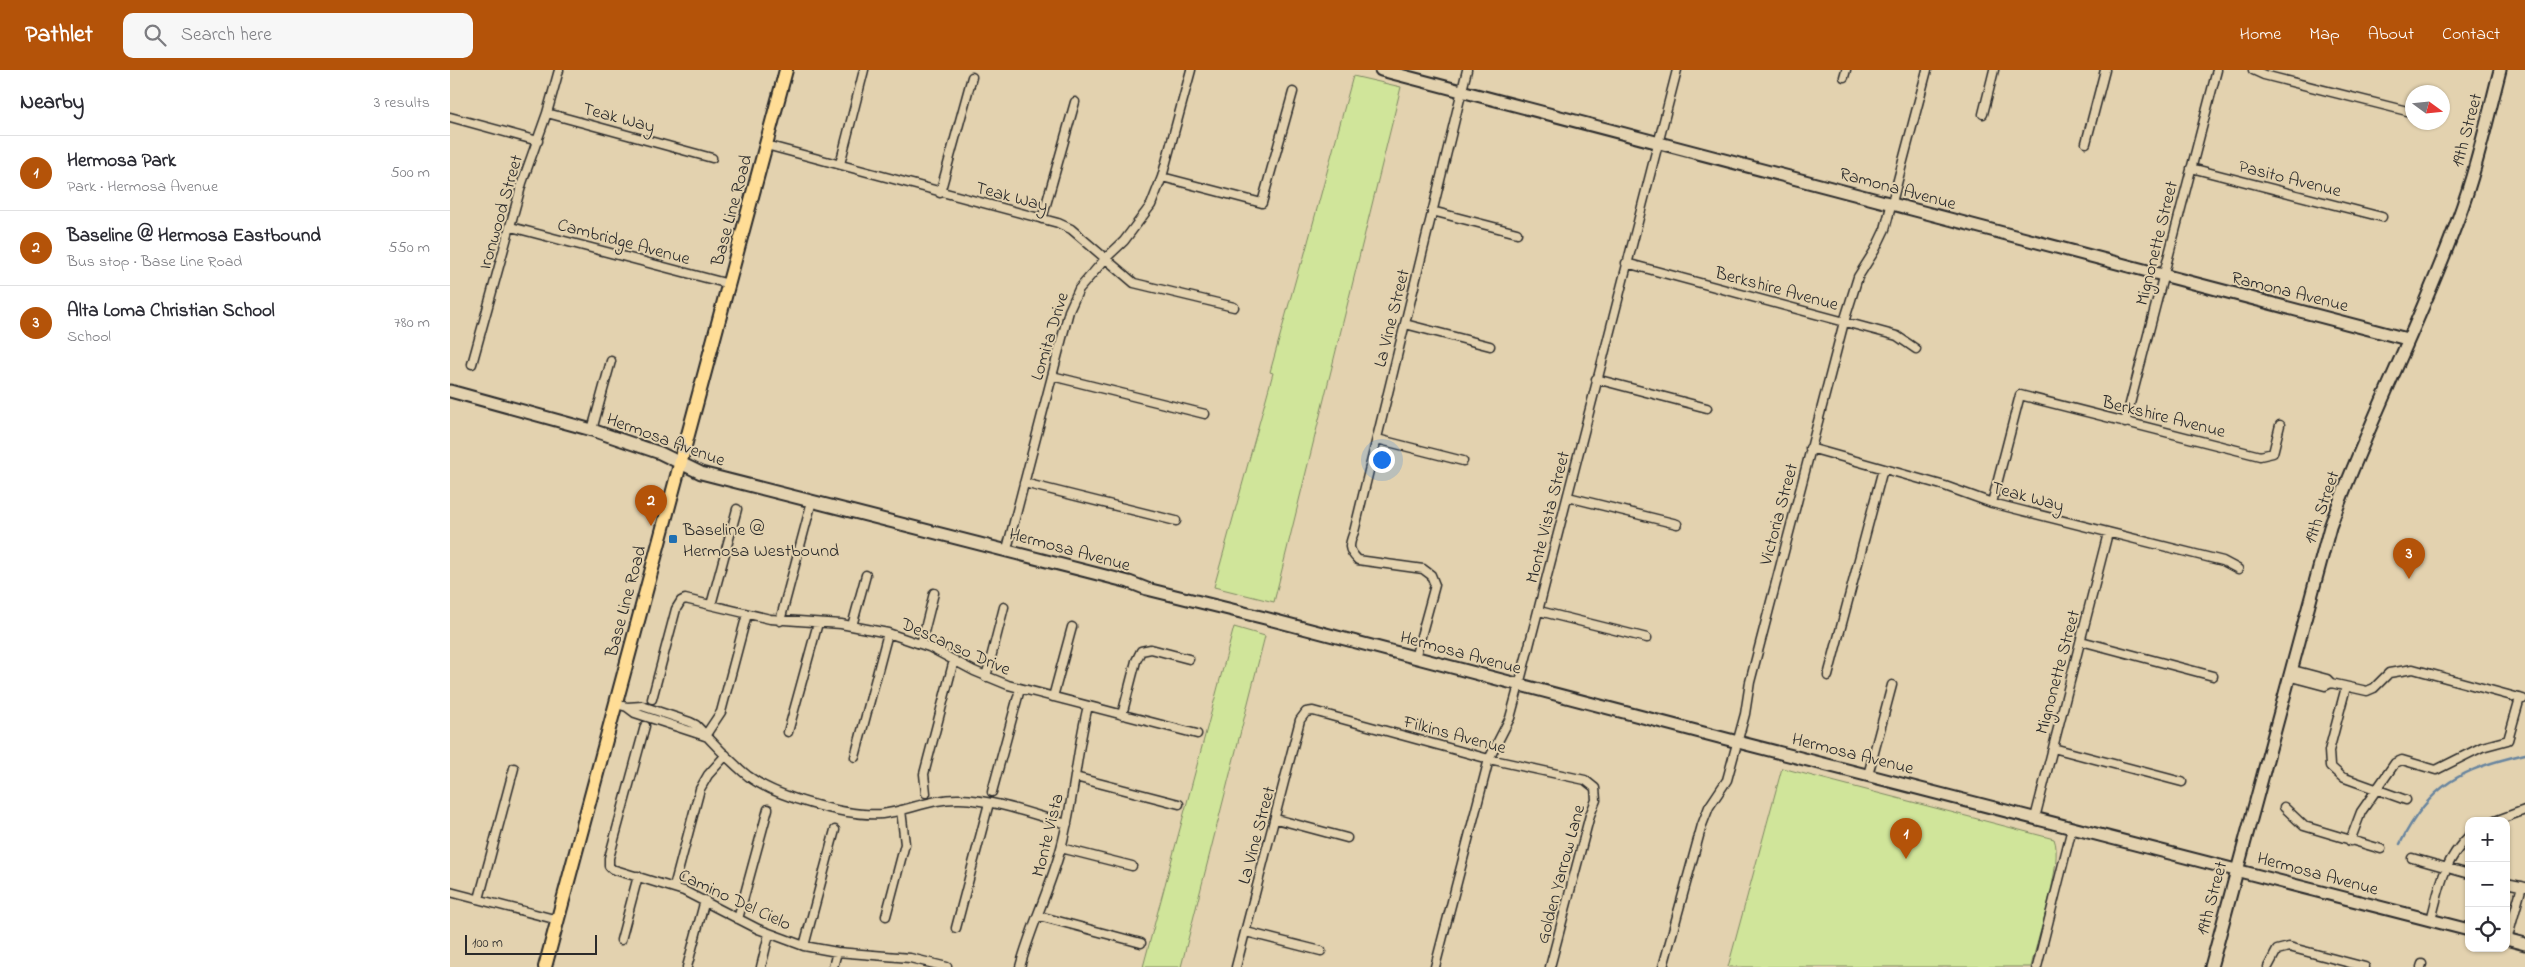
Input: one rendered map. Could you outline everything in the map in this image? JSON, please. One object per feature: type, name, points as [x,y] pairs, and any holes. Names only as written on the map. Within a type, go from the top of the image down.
[{"type":"main road","name":"Base Line Road","points":[[545,967],[622,706],[680,463],[786,70]]},
{"type":"street","name":"Ironwood Street","points":[[472,364],[522,183],[547,113],[559,70]]},
{"type":"street","points":[[840,164],[864,70]]},
{"type":"street","name":"Lomita Drive","points":[[1007,549],[1070,311],[1079,289],[1138,224],[1151,204],[1162,177],[1191,70]]},
{"type":"street","name":"Ramona Avenue","points":[[1381,70],[2407,339]]},
{"type":"street","name":"La Vine Street","points":[[1415,658],[1435,586],[1430,576],[1423,569],[1358,560],[1350,552],[1348,545],[1354,532],[1467,70]]},
{"type":"street","name":"Monte Vista Street","points":[[1435,967],[1489,759],[1510,718],[1539,611],[1596,379],[1677,70]]},
{"type":"street","name":"Victoria Street","points":[[1663,967],[1702,825],[1709,807],[1727,780],[1738,742],[1750,682],[1844,322],[1858,277],[1875,250],[1885,229],[1927,70]]},
{"type":"street","points":[[1983,114],[1994,70]]},
{"type":"street","points":[[2086,142],[2105,70]]},
{"type":"street","name":"Mignonette Street","points":[[2125,423],[2217,70]]},
{"type":"street","points":[[2253,70],[2264,75],[2405,110]]},
{"type":"street","name":"19th Street","points":[[2211,967],[2330,527],[2348,476],[2458,220],[2482,143],[2500,70]]},
{"type":"street","points":[[940,192],[972,77]]},
{"type":"street","points":[[1162,177],[1262,203],[1293,92]]},
{"type":"street","points":[[1042,219],[1075,102]]},
{"type":"street","name":"Teak Way","points":[[547,113],[712,158]]},
{"type":"street","points":[[450,117],[538,140]]},
{"type":"street","name":"Teak Way","points":[[766,145],[1042,219],[1071,229],[1134,283],[1234,307]]},
{"type":"street","name":"Pasito Avenue","points":[[2191,168],[2382,218]]},
{"type":"street","points":[[1432,211],[1517,233]]},
{"type":"street","name":"Cambridge Avenue","points":[[511,227],[729,284]]},
{"type":"street","name":"Berkshire Avenue","points":[[1626,263],[1897,336],[1916,349]]},
{"type":"street","points":[[1405,324],[1490,346]]},
{"type":"street","points":[[592,430],[611,361]]},
{"type":"street","points":[[1052,376],[1204,414]]},
{"type":"street","points":[[1596,379],[1707,408]]},
{"type":"street","name":"Hermosa Avenue","points":[[450,391],[592,430],[660,453],[699,472],[1007,549],[1129,582],[1147,589],[2465,929]]},
{"type":"street","name":"Berkshire Avenue","points":[[1992,502],[2020,395],[2260,456],[2273,453],[2280,425]]},
{"type":"street","points":[[1377,439],[1463,461]]},
{"type":"street","name":"Teak Way","points":[[1810,448],[1945,486],[1992,502],[2223,561],[2238,569]]},
{"type":"street","points":[[1828,676],[1883,469]]},
{"type":"street","points":[[1024,482],[1176,521]]},
{"type":"street","points":[[1568,497],[1677,524]]},
{"type":"street","points":[[780,620],[812,501]]},
{"type":"street","points":[[711,605],[737,510]]},
{"type":"street","name":"Mignonette Street","points":[[2035,818],[2108,533]]},
{"type":"street","points":[[852,626],[866,575]]},
{"type":"street","points":[[921,644],[934,593]]},
{"type":"street","name":"Descanso Drive","points":[[652,700],[676,609],[681,601],[685,599],[780,620],[852,626],[888,632],[921,644],[986,676],[1020,689],[1197,734]]},
{"type":"street","points":[[986,676],[1004,607]]},
{"type":"street","points":[[1539,611],[1647,638]]},
{"type":"street","points":[[705,736],[721,712],[747,614]]},
{"type":"street","points":[[788,732],[818,623]]},
{"type":"street","points":[[1053,697],[1072,627]]},
{"type":"street","points":[[855,757],[888,632]]},
{"type":"street","points":[[2081,642],[2213,676]]},
{"type":"street","points":[[1122,715],[1136,661],[1141,651],[1151,649],[1189,659]]},
{"type":"street","points":[[926,793],[924,774],[954,660]]},
{"type":"street","points":[[2292,673],[2327,679],[2331,683],[2367,691],[2374,688],[2389,673],[2413,669],[2523,699],[2508,740],[2482,747],[2436,770],[2402,760],[2395,764],[2358,816],[2350,841]]},
{"type":"street","points":[[1868,775],[1892,685]]},
{"type":"street","points":[[2346,687],[2329,751],[2330,766],[2342,777],[2406,800]]},
{"type":"street","points":[[992,792],[1020,689]]},
{"type":"street","points":[[622,706],[638,705],[672,715],[696,725],[746,775],[777,792],[856,813],[874,814],[952,799],[989,803],[1067,824]]},
{"type":"street","points":[[622,706],[635,714],[670,723],[705,736]]},
{"type":"street","name":"Monte Vista","points":[[1020,967],[1051,886],[1061,848],[1067,824],[1080,740],[1088,706]]},
{"type":"street","name":"Filkins Avenue","points":[[1306,712],[1314,711],[1489,759],[1585,780],[1595,788]]},
{"type":"street","name":"La Vine Street","points":[[1236,967],[1276,819],[1300,720],[1306,712]]},
{"type":"street","name":"Camino Del Cielo","points":[[645,726],[609,858],[609,866],[674,887],[705,900],[769,934],[804,946],[837,952],[910,958],[947,967]]},
{"type":"street","points":[[2053,748],[2182,782]]},
{"type":"street","points":[[674,887],[700,789],[708,775],[726,755]]},
{"type":"street","points":[[479,899],[514,768]]},
{"type":"street","points":[[1075,777],[1179,804]]},
{"type":"street","name":"Golden Yarrow Lane","points":[[1550,967],[1590,815],[1596,800],[1595,788]]},
{"type":"street","points":[[956,928],[989,803]]},
{"type":"street","points":[[2284,807],[2304,826],[2381,849]]},
{"type":"street","points":[[738,919],[768,809]]},
{"type":"street","points":[[886,916],[905,844],[901,810]]},
{"type":"street","points":[[2506,817],[2525,810]]},
{"type":"street","points":[[1276,819],[1347,838]]},
{"type":"street","points":[[2037,967],[2072,828]]},
{"type":"street","points":[[804,946],[835,830]]},
{"type":"street","points":[[2431,920],[2444,868],[2457,848],[2465,840]]},
{"type":"street","points":[[1061,848],[1132,866]]},
{"type":"street","points":[[2412,858],[2465,873]]},
{"type":"street","points":[[621,940],[638,876]]},
{"type":"street","points":[[2510,884],[2524,886],[2510,930]]},
{"type":"street","points":[[450,892],[558,920]]},
{"type":"street","points":[[687,967],[705,900]]},
{"type":"street","points":[[1039,916],[1140,943]]},
{"type":"street","points":[[1246,932],[1321,951]]},
{"type":"street","points":[[760,967],[769,934]]},
{"type":"street","points":[[2510,940],[2525,943]]},
{"type":"street","points":[[2268,967],[2277,950],[2289,947],[2365,967]]},
{"type":"street","points":[[833,967],[837,952]]},
{"type":"street","points":[[907,967],[910,958]]},
{"type":"green space","points":[[1353,76],[1401,87],[1274,602],[1214,587],[1273,373],[1270,372],[1300,264],[1302,264]]},
{"type":"green space","points":[[1234,627],[1265,636],[1181,967],[1143,967]]},
{"type":"green space","points":[[1782,768],[2054,839],[2056,850],[2053,882],[2031,967],[1728,967]]},
{"type":"waterway","points":[[2400,844],[2423,806],[2450,782],[2483,766],[2525,754]]},
{"type":"place","name":"Baseline @ Hermosa Eastbound","points":[[651,526]]},
{"type":"place","name":"Baseline @ Hermosa Westbound","points":[[673,539]]},
{"type":"place","name":"Alta Loma Christian School","points":[[2409,579]]},
{"type":"place","name":"Hermosa Park","points":[[1906,859]]}]
